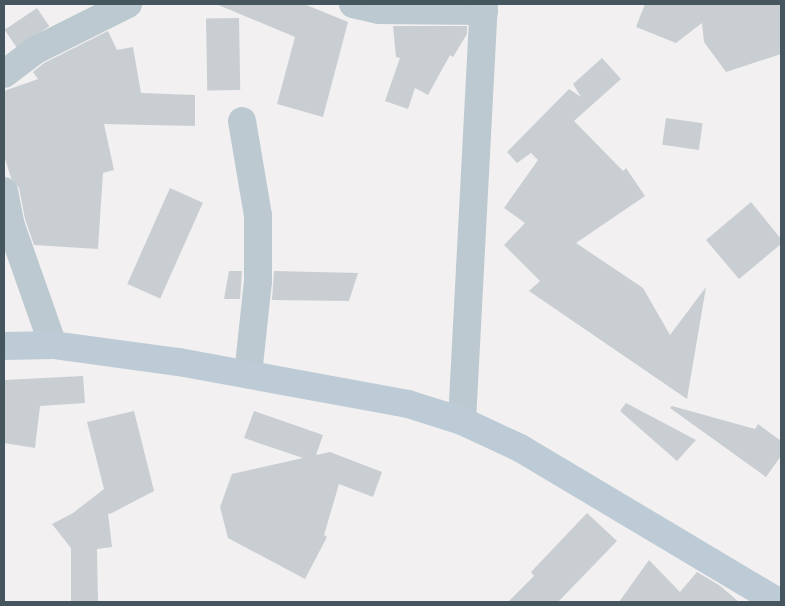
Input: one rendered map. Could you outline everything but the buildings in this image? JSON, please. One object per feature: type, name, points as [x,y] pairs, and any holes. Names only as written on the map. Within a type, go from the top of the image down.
[{"type":"main road","points":[[4,346],[52,345],[248,374],[408,404],[462,421],[520,448],[778,602]]},
{"type":"street","points":[[4,74],[36,50],[128,4]]},
{"type":"street","points":[[353,4],[379,10],[484,7],[462,421]]},
{"type":"street","points":[[242,121],[258,216],[258,282],[248,374]]},
{"type":"street","points":[[4,190],[10,223],[52,345]]}]
